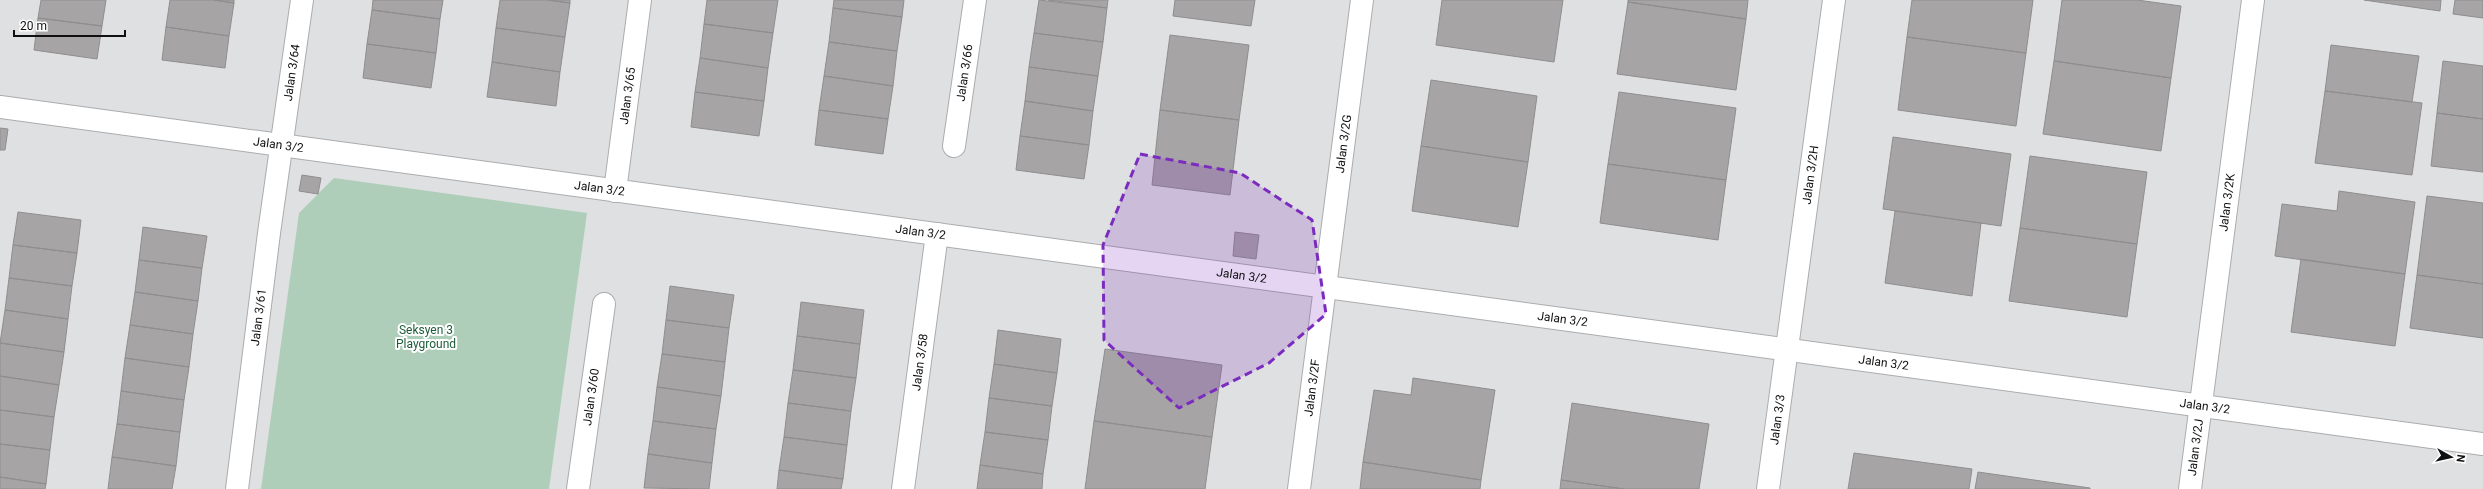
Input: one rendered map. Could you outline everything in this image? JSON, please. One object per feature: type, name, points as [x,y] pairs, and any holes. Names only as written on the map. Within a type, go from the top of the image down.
[{"type":"street","name":"Jalan 3/64","points":[[281,145],[302,0]]},
{"type":"street","name":"Jalan 3/65","points":[[614,191],[640,0]]},
{"type":"street","name":"Jalan 3/66","points":[[954,146],[975,0]]},
{"type":"street","name":"Jalan 3/2G","points":[[1325,287],[1362,0]]},
{"type":"street","name":"Jalan 3/2H","points":[[1787,350],[1834,0]]},
{"type":"street","name":"Jalan 3/2K","points":[[2200,405],[2253,0]]},
{"type":"street","name":"Jalan 3/2","points":[[0,106],[614,191],[2483,444]]},
{"type":"street","name":"Jalan 3/61","points":[[237,489],[281,145]]},
{"type":"street","name":"Jalan 3/58","points":[[903,489],[937,234]]},
{"type":"street","name":"Jalan 3/2F","points":[[1299,489],[1325,287]]},
{"type":"street","name":"Jalan 3/60","points":[[578,489],[604,304]]},
{"type":"street","name":"Jalan 3/3","points":[[1768,489],[1787,350]]},
{"type":"street","name":"Jalan 3/2J","points":[[2190,489],[2200,405]]},
{"type":"highlighted area","points":[[1140,154],[1240,173],[1312,220],[1326,314],[1269,363],[1179,408],[1104,340],[1103,245]]},
{"type":"green space","name":"Seksyen 3 Playground","points":[[334,178],[587,213],[549,489],[261,489],[299,213]]},
{"type":"building","points":[[41,0],[106,0],[102,26],[38,18]]},
{"type":"building","points":[[170,0],[214,0],[234,3],[229,36],[166,27]]},
{"type":"building","points":[[214,0],[234,0],[234,3]]},
{"type":"building","points":[[373,0],[443,0],[440,19],[372,10]]},
{"type":"building","points":[[500,0],[548,0],[570,3],[565,37],[496,28]]},
{"type":"building","points":[[548,0],[570,0],[570,3]]},
{"type":"building","points":[[707,0],[778,0],[773,33],[704,24]]},
{"type":"building","points":[[834,0],[904,0],[902,17],[833,8]]},
{"type":"building","points":[[1039,0],[1107,8],[1103,42],[1034,33]]},
{"type":"building","points":[[1048,0],[1108,0],[1107,8]]},
{"type":"building","points":[[1175,0],[1255,0],[1251,26],[1173,16]]},
{"type":"building","points":[[1442,0],[1563,0],[1554,62],[1436,45]]},
{"type":"building","points":[[1628,0],[1748,0],[1746,19],[1628,2]]},
{"type":"building","points":[[1912,0],[2033,0],[2026,53],[1907,37]]},
{"type":"building","points":[[2062,0],[2137,0],[2181,6],[2171,78],[2054,61]]},
{"type":"building","points":[[2364,0],[2441,0],[2440,11]]},
{"type":"building","points":[[2455,0],[2483,0],[2483,18],[2453,14]]},
{"type":"building","points":[[1628,2],[1746,19],[1736,90],[1617,74]]},
{"type":"building","points":[[833,8],[902,17],[897,51],[829,42]]},
{"type":"building","points":[[372,10],[440,19],[436,53],[367,44]]},
{"type":"building","points":[[38,18],[102,26],[97,59],[34,50]]},
{"type":"building","points":[[704,24],[773,33],[768,68],[700,58]]},
{"type":"building","points":[[166,27],[229,36],[225,68],[162,60]]},
{"type":"building","points":[[496,28],[565,37],[560,72],[492,62]]},
{"type":"building","points":[[1034,33],[1103,42],[1098,76],[1029,67]]},
{"type":"building","points":[[1170,35],[1249,45],[1239,120],[1160,110]]},
{"type":"building","points":[[1907,37],[2026,53],[2016,126],[1898,110]]},
{"type":"building","points":[[829,42],[897,51],[893,86],[824,76]]},
{"type":"building","points":[[367,44],[436,53],[431,88],[363,78]]},
{"type":"building","points":[[2331,45],[2419,56],[2412,102],[2325,91]]},
{"type":"building","points":[[700,58],[768,68],[764,101],[695,92]]},
{"type":"building","points":[[2054,61],[2171,78],[2161,151],[2043,134]]},
{"type":"building","points":[[2443,61],[2483,66],[2483,119],[2437,113]]},
{"type":"building","points":[[492,62],[560,72],[556,106],[487,97]]},
{"type":"building","points":[[1029,67],[1098,76],[1093,111],[1025,101]]},
{"type":"building","points":[[824,76],[893,86],[888,119],[819,110]]},
{"type":"building","points":[[1431,80],[1537,96],[1528,162],[1421,146]]},
{"type":"building","points":[[2325,91],[2422,103],[2412,175],[2315,163]]},
{"type":"building","points":[[695,92],[764,101],[759,136],[691,127]]},
{"type":"building","points":[[1619,92],[1736,108],[1726,180],[1608,164]]},
{"type":"building","points":[[1025,101],[1093,111],[1089,145],[1020,136]]},
{"type":"building","points":[[819,110],[888,119],[883,154],[815,145]]},
{"type":"building","points":[[1160,110],[1239,120],[1230,195],[1152,185]]},
{"type":"building","points":[[2437,113],[2483,119],[2483,172],[2431,166]]},
{"type":"building","points":[[0,128],[8,129],[5,150],[0,150]]},
{"type":"building","points":[[1020,136],[1089,145],[1084,179],[1016,170]]},
{"type":"building","points":[[1893,137],[2011,154],[2001,226],[1883,209]]},
{"type":"building","points":[[1421,146],[1528,162],[1518,227],[1412,211]]},
{"type":"building","points":[[2030,156],[2147,172],[2137,244],[2020,228]]},
{"type":"building","points":[[1608,164],[1726,180],[1718,240],[1600,223]]},
{"type":"building","points":[[302,175],[321,178],[318,194],[299,191]]},
{"type":"building","points":[[2339,191],[2415,202],[2405,274],[2275,256],[2282,204],[2337,211]]},
{"type":"building","points":[[2427,196],[2483,203],[2483,284],[2417,275]]},
{"type":"building","points":[[1895,211],[1981,223],[1972,296],[1885,283]]},
{"type":"building","points":[[18,212],[81,220],[77,253],[13,245]]},
{"type":"building","points":[[143,227],[207,236],[202,268],[139,260]]},
{"type":"building","points":[[2020,228],[2137,244],[2127,317],[2009,301]]},
{"type":"building","points":[[1235,232],[1259,235],[1256,259],[1233,256]]},
{"type":"building","points":[[13,245],[77,253],[72,286],[9,278]]},
{"type":"building","points":[[2301,259],[2405,274],[2395,346],[2291,332]]},
{"type":"building","points":[[139,260],[202,268],[198,301],[135,292]]},
{"type":"building","points":[[2417,275],[2483,284],[2483,338],[2410,328]]},
{"type":"building","points":[[9,278],[72,286],[68,319],[5,310]]},
{"type":"building","points":[[670,286],[734,295],[729,328],[666,320]]},
{"type":"building","points":[[135,292],[198,301],[193,334],[130,325]]},
{"type":"building","points":[[801,302],[864,310],[860,344],[797,336]]},
{"type":"building","points":[[5,310],[68,319],[64,352],[0,343]]},
{"type":"building","points":[[666,320],[729,328],[725,362],[662,354]]},
{"type":"building","points":[[130,325],[193,334],[189,367],[125,358]]},
{"type":"building","points":[[998,330],[1061,339],[1057,373],[994,364]]},
{"type":"building","points":[[797,336],[860,344],[856,378],[793,370]]},
{"type":"building","points":[[0,343],[64,352],[59,385],[0,376]]},
{"type":"building","points":[[1105,349],[1222,365],[1212,437],[1094,421]]},
{"type":"building","points":[[662,354],[725,362],[721,396],[657,387]]},
{"type":"building","points":[[125,358],[189,367],[184,400],[121,391]]},
{"type":"building","points":[[994,364],[1057,373],[1052,406],[989,398]]},
{"type":"building","points":[[793,370],[856,378],[851,411],[788,403]]},
{"type":"building","points":[[0,376],[59,385],[54,417],[0,410]]},
{"type":"building","points":[[1413,378],[1495,390],[1481,480],[1363,462],[1374,390],[1411,395]]},
{"type":"building","points":[[657,387],[721,396],[716,429],[653,421]]},
{"type":"building","points":[[121,391],[184,400],[180,432],[117,424]]},
{"type":"building","points":[[989,398],[1052,406],[1048,440],[985,432]]},
{"type":"building","points":[[788,403],[851,411],[847,445],[784,437]]},
{"type":"building","points":[[1572,403],[1709,424],[1699,489],[1624,489],[1561,480]]},
{"type":"building","points":[[0,410],[54,417],[50,450],[0,444]]},
{"type":"building","points":[[653,421],[716,429],[712,463],[648,454]]},
{"type":"building","points":[[1094,421],[1212,437],[1205,489],[1085,489]]},
{"type":"building","points":[[117,424],[180,432],[176,466],[112,457]]},
{"type":"building","points":[[985,432],[1048,440],[1043,474],[980,465]]},
{"type":"building","points":[[784,437],[847,445],[843,479],[779,470]]},
{"type":"building","points":[[0,444],[50,450],[46,484],[0,477]]},
{"type":"building","points":[[1854,453],[1972,469],[1969,489],[1848,489]]},
{"type":"building","points":[[648,454],[712,463],[709,489],[644,488]]},
{"type":"building","points":[[112,457],[176,466],[172,489],[108,489]]},
{"type":"building","points":[[1363,462],[1481,480],[1480,489],[1360,489]]},
{"type":"building","points":[[980,465],[1043,474],[1042,489],[977,489]]},
{"type":"building","points":[[779,470],[843,479],[841,489],[777,489]]},
{"type":"building","points":[[1978,472],[2090,488],[2090,489],[1975,489]]},
{"type":"building","points":[[0,477],[46,484],[45,489],[0,489]]},
{"type":"building","points":[[1561,480],[1624,489],[1560,489]]}]
